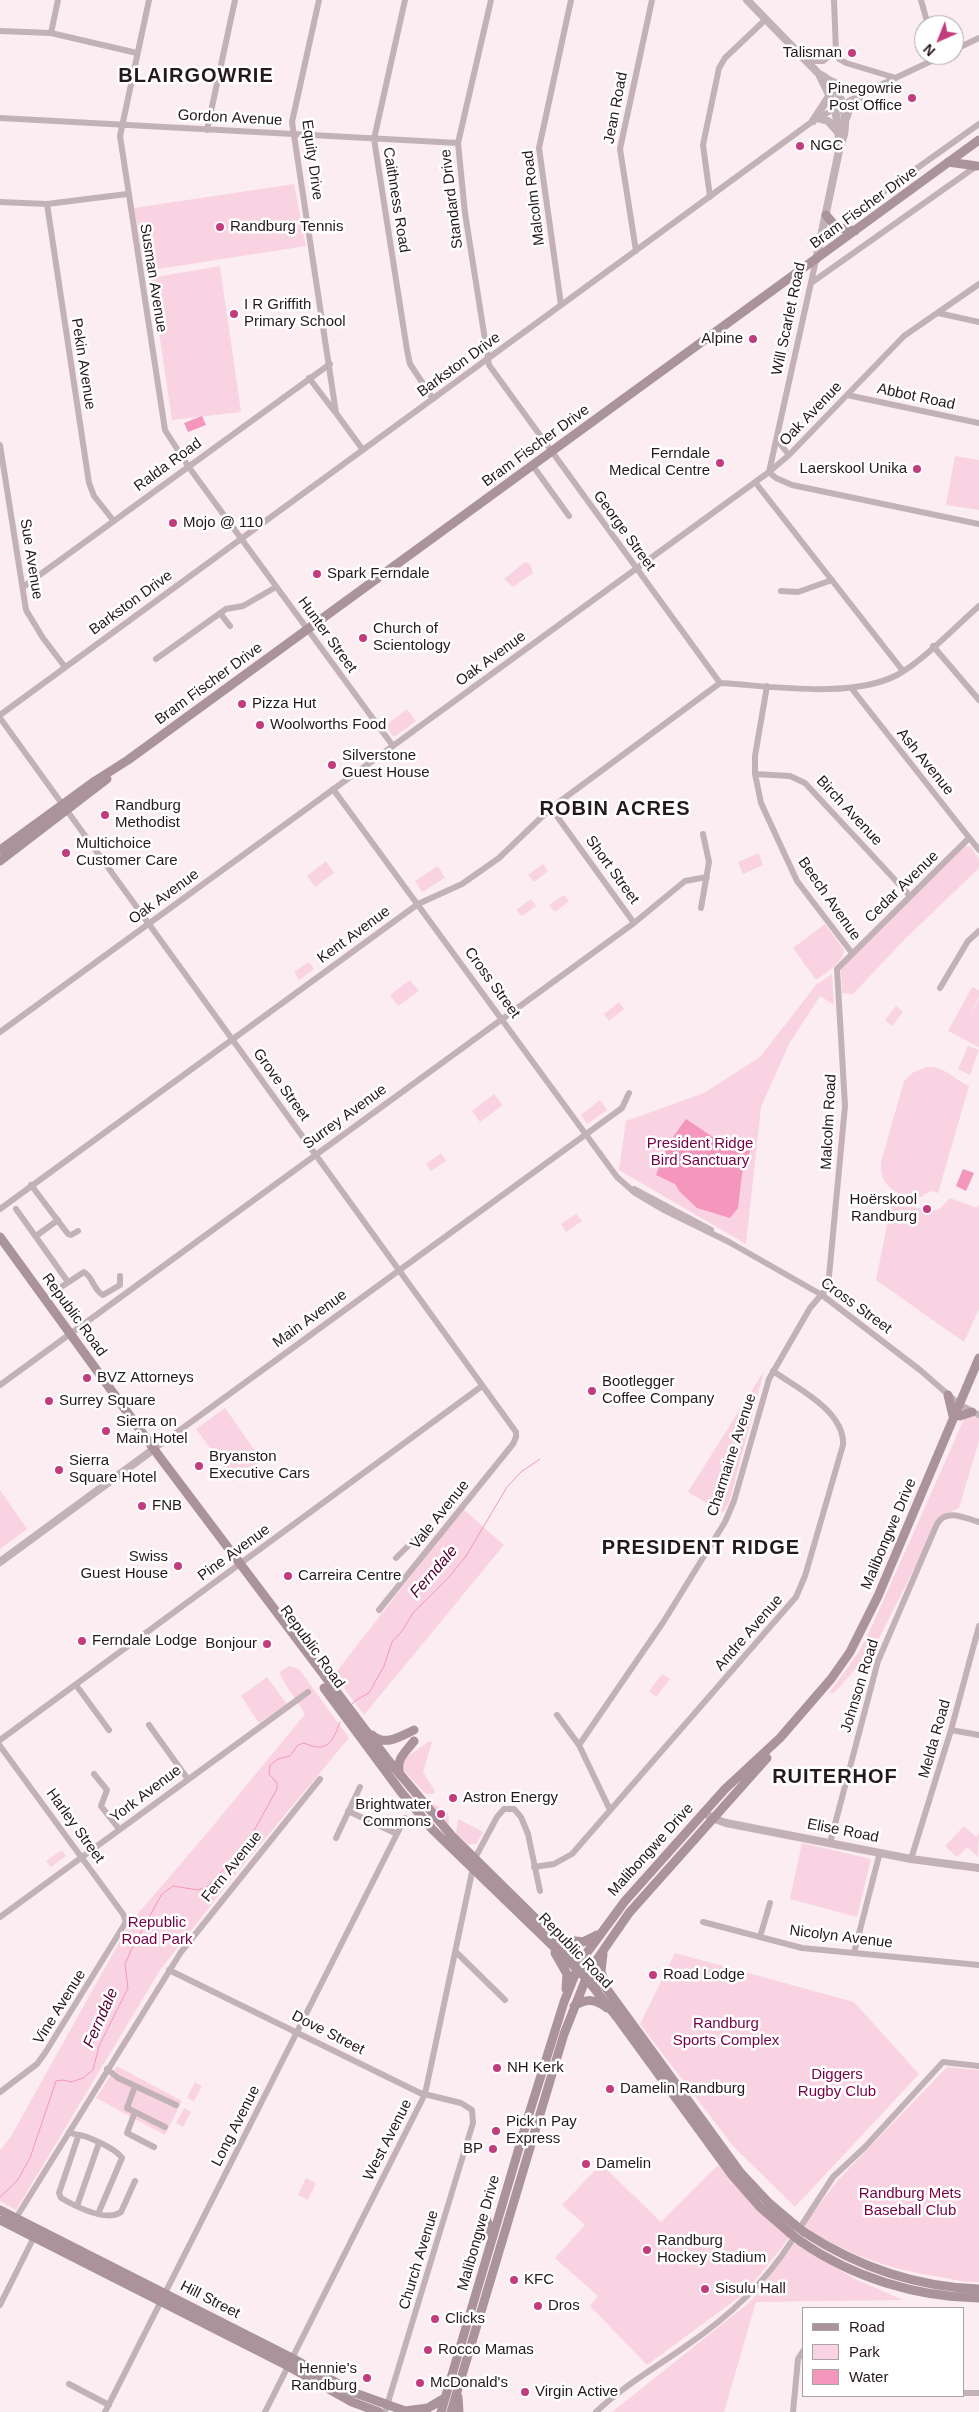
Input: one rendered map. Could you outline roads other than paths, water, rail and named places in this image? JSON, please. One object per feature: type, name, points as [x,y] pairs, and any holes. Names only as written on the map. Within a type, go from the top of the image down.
[{"type":"main road","name":"Bram Fischer Drive","points":[[0,850],[102,784],[110,774],[979,140]]},
{"type":"main road","points":[[948,162],[978,165]]},
{"type":"main road","points":[[826,215],[836,227],[855,231]]},
{"type":"main road","name":"Bram Fischer Drive","points":[[0,861],[64,809]]},
{"type":"main road","name":"Republic Road","points":[[0,1237],[232,1554],[401,1792],[433,1830],[473,1869],[579,1966],[606,1988],[740,2172],[769,2204],[797,2233],[825,2257],[882,2282],[945,2296],[979,2298]]},
{"type":"main road","name":"Malibongwe Drive","points":[[441,2412],[564,2002],[579,1966],[600,1931],[624,1901],[704,1812],[784,1734],[850,1652],[965,1412],[965,1390],[979,1358]]},
{"type":"main road","name":"Malibongwe Drive","points":[[451,2412],[559,2047],[588,1974],[606,1944],[629,1913],[814,1704],[852,1653],[872,1615],[965,1412],[979,1371]]},
{"type":"main road","points":[[947,1393],[957,1393],[965,1390]]},
{"type":"main road","points":[[947,1393],[965,1412]]},
{"type":"main road","name":"Republic Road","points":[[238,1565],[359,1723],[432,1814],[554,1942]]},
{"type":"main road","points":[[359,1723],[380,1741],[391,1740],[414,1730]]},
{"type":"main road","points":[[400,1775],[398,1765],[400,1758],[414,1741]]},
{"type":"main road","points":[[564,2002],[567,1974],[554,1942],[583,1942],[600,1931]]},
{"type":"main road","points":[[606,1944],[601,1963],[606,1988]]},
{"type":"main road","name":"Republic Road","points":[[588,1974],[619,2020],[732,2175],[760,2207],[797,2233],[852,2260],[889,2274],[937,2286],[979,2289]]},
{"type":"main road","points":[[574,2006],[584,2001],[596,2001],[619,2020]]},
{"type":"main road","points":[[493,2238],[487,2218],[501,2207]]},
{"type":"main road","name":"Hill Street","points":[[0,2210],[163,2298]]},
{"type":"main road","name":"Hill Street","points":[[0,2220],[34,2238],[163,2298],[386,2409],[406,2412]]},
{"type":"main road","name":"Hill Street","points":[[290,2362],[352,2402],[379,2412]]},
{"type":"main road","points":[[457,2389],[460,2412]]},
{"type":"main road","points":[[406,2412],[428,2408],[445,2398]]},
{"type":"street","points":[[51,33],[58,0]]},
{"type":"street","name":"Susman Avenue","points":[[149,0],[120,136],[127,194],[163,420],[168,437],[241,539]]},
{"type":"street","points":[[207,130],[236,0]]},
{"type":"street","name":"Equity Drive","points":[[319,0],[292,117],[336,413]]},
{"type":"street","name":"Caithness Road","points":[[405,0],[374,139],[406,350],[410,364],[433,399]]},
{"type":"street","name":"Standard Drive","points":[[491,0],[458,143],[459,165],[487,359],[492,371],[508,392]]},
{"type":"street","name":"Malcolm Road","points":[[561,305],[539,148],[571,0]]},
{"type":"street","name":"Jean Road","points":[[636,251],[620,148],[652,0]]},
{"type":"street","points":[[747,0],[819,74],[830,95],[839,106]]},
{"type":"street","points":[[834,0],[836,51],[839,59],[846,63],[896,78]]},
{"type":"street","points":[[921,0],[925,15]]},
{"type":"street","points":[[710,197],[703,145],[719,68],[732,51],[766,19]]},
{"type":"street","points":[[0,31],[51,33],[137,53]]},
{"type":"street","points":[[964,45],[979,38]]},
{"type":"street","points":[[807,61],[823,60],[836,51]]},
{"type":"street","name":"Barkston Drive","points":[[0,716],[815,120],[862,94],[923,65]]},
{"type":"street","points":[[819,74],[847,89],[873,89]]},
{"type":"street","points":[[828,79],[839,106]]},
{"type":"street","points":[[845,124],[849,110],[862,94]]},
{"type":"street","points":[[830,95],[815,120],[828,121],[838,132]]},
{"type":"street","name":"Will Scarlet Road","points":[[769,472],[840,146],[845,135],[845,124],[839,106]]},
{"type":"street","name":"Will Scarlet Road","points":[[839,106],[838,132],[840,146]]},
{"type":"street","name":"Gordon Avenue","points":[[0,118],[458,143]]},
{"type":"street","name":"Bram Fischer Drive","points":[[868,203],[979,124]]},
{"type":"street","name":"Bram Fischer Drive","points":[[811,283],[978,165]]},
{"type":"street","points":[[0,202],[47,204],[127,194]]},
{"type":"street","name":"Pekin Avenue","points":[[47,204],[89,483],[94,496],[113,520]]},
{"type":"street","name":"Oak Avenue","points":[[0,1032],[769,472],[789,455],[900,340],[979,284]]},
{"type":"street","points":[[938,312],[979,322]]},
{"type":"street","name":"Ralda Road","points":[[23,587],[330,364]]},
{"type":"street","name":"Equity Drive","points":[[309,378],[363,450]]},
{"type":"street","name":"George Street","points":[[508,392],[720,683]]},
{"type":"street","name":"Abbot Road","points":[[847,395],[979,423]]},
{"type":"street","points":[[777,440],[789,455]]},
{"type":"street","name":"Sue Avenue","points":[[0,445],[25,604],[29,616],[65,667]]},
{"type":"street","points":[[533,466],[569,516]]},
{"type":"street","points":[[769,472],[783,482],[792,485],[979,524]]},
{"type":"street","points":[[755,482],[903,671]]},
{"type":"street","name":"Hunter Street","points":[[241,539],[393,746]]},
{"type":"street","points":[[781,591],[798,592],[832,580]]},
{"type":"street","points":[[156,659],[220,613],[230,608],[243,606],[275,586]]},
{"type":"street","points":[[720,683],[852,689],[889,678],[903,671],[979,606]]},
{"type":"street","points":[[220,613],[230,626]]},
{"type":"street","points":[[933,646],[979,700]]},
{"type":"street","name":"Kent Avenue","points":[[0,1209],[418,904],[479,873],[515,844],[551,808],[720,683]]},
{"type":"street","name":"Beech Avenue","points":[[767,686],[757,738],[755,774],[761,803],[792,873],[852,953]]},
{"type":"street","name":"Ash Avenue","points":[[852,689],[979,850]]},
{"type":"street","name":"Grove Street","points":[[0,716],[64,809],[316,1154],[517,1434]]},
{"type":"street","name":"Birch Avenue","points":[[755,774],[790,776],[810,786],[910,896]]},
{"type":"street","name":"Cross Street","points":[[333,789],[617,1177],[633,1190],[641,1191],[665,1204],[822,1295],[947,1393],[965,1412]]},
{"type":"street","name":"Short Street","points":[[551,808],[634,923]]},
{"type":"street","points":[[701,908],[710,862],[703,834]]},
{"type":"street","name":"Cedar Avenue","points":[[852,953],[969,838]]},
{"type":"street","name":"Surrey Avenue","points":[[0,1385],[70,1332],[634,923],[686,880],[707,878]]},
{"type":"street","points":[[940,988],[968,941],[979,931]]},
{"type":"street","name":"Malcolm Road","points":[[822,1295],[828,1284],[845,1106],[845,1075],[836,976],[839,966],[852,953]]},
{"type":"street","name":"Main Avenue","points":[[0,1562],[622,1108],[629,1094]]},
{"type":"street","points":[[31,1186],[68,1234],[71,1235],[78,1231]]},
{"type":"street","points":[[16,1209],[68,1282]]},
{"type":"street","points":[[36,1236],[58,1220]]},
{"type":"street","points":[[55,1291],[84,1272],[89,1275],[98,1293],[103,1295],[120,1285],[120,1276]]},
{"type":"street","name":"Charmaine Avenue","points":[[579,1745],[664,1621],[728,1516],[773,1371],[810,1308],[822,1295]]},
{"type":"street","name":"Andre Avenue","points":[[534,1867],[554,1864],[566,1859],[790,1605],[805,1576],[843,1436],[836,1419],[830,1412],[773,1371]]},
{"type":"street","name":"Pine Avenue","points":[[0,1740],[482,1386]]},
{"type":"street","name":"Vale Avenue","points":[[379,1610],[431,1536],[512,1444],[517,1434]]},
{"type":"street","name":"Johnson Road","points":[[830,1843],[878,1661],[937,1524],[943,1516],[954,1515],[979,1522]]},
{"type":"street","points":[[396,1558],[420,1534],[431,1536]]},
{"type":"street","name":"Melda Road","points":[[911,1859],[952,1730],[979,1626]]},
{"type":"street","points":[[76,1685],[109,1730]]},
{"type":"street","name":"York Avenue","points":[[0,1917],[187,1778],[308,1692]]},
{"type":"street","points":[[557,1715],[579,1745],[610,1810]]},
{"type":"street","points":[[149,1725],[187,1778]]},
{"type":"street","points":[[952,1730],[979,1735]]},
{"type":"street","name":"Harley Street","points":[[0,1746],[123,1914],[126,1922]]},
{"type":"street","points":[[94,1774],[107,1790],[101,1806],[119,1829]]},
{"type":"street","name":"Fern Avenue","points":[[16,2218],[169,1970],[192,1937],[320,1779]]},
{"type":"street","points":[[336,1838],[360,1787]]},
{"type":"street","name":"West Avenue","points":[[265,2412],[425,2094],[475,1858],[500,1812],[508,1808],[517,1812],[526,1826],[534,1867]]},
{"type":"street","points":[[348,1811],[397,1834]]},
{"type":"street","name":"Elise Road","points":[[704,1812],[712,1818],[830,1843],[911,1859],[979,1868]]},
{"type":"street","name":"Long Avenue","points":[[105,2412],[405,1818]]},
{"type":"street","points":[[854,1953],[880,1852]]},
{"type":"street","points":[[534,1867],[540,1891]]},
{"type":"street","points":[[760,1937],[770,1903]]},
{"type":"street","name":"Vine Avenue","points":[[0,2092],[37,2064],[46,2053],[126,1922]]},
{"type":"street","name":"Nicolyn Avenue","points":[[703,1922],[802,1948],[979,1965]]},
{"type":"street","points":[[456,1952],[505,2000]]},
{"type":"street","name":"Dove Street","points":[[169,1970],[425,2094],[470,2107],[474,2114]]},
{"type":"street","points":[[596,2412],[639,2377],[687,2346],[736,2307],[765,2278],[833,2178],[865,2148],[943,2062],[979,2066]]},
{"type":"street","points":[[108,2069],[135,2086],[176,2105]]},
{"type":"street","points":[[135,2086],[126,2106],[165,2126]]},
{"type":"street","points":[[135,2112],[127,2133],[154,2147]]},
{"type":"street","name":"Church Avenue","points":[[386,2409],[474,2114]]},
{"type":"street","points":[[69,2132],[78,2137],[87,2137],[120,2155],[122,2161],[98,2214]]},
{"type":"street","points":[[78,2137],[59,2195],[61,2198],[98,2214],[120,2214],[135,2181]]},
{"type":"street","points":[[76,2206],[99,2143]]},
{"type":"street","points":[[16,2218],[19,2230]]},
{"type":"street","points":[[0,2305],[34,2238]]},
{"type":"street","points":[[793,2412],[798,2359],[802,2353]]},
{"type":"street","points":[[69,2384],[109,2405]]},
{"type":"street","points":[[964,2392],[979,2393]]},
{"type":"water","points":[[202,416],[206,425],[188,432],[184,423]]},
{"type":"water","points":[[686,1119],[716,1139],[753,1142],[742,1174],[738,1208],[730,1218],[697,1208],[679,1191],[675,1184],[656,1175],[668,1144]]},
{"type":"water","points":[[963,1169],[974,1173],[966,1191],[956,1186]]},
{"type":"waterway","name":"Ferndale","points":[[352,1704],[369,1693],[384,1666],[392,1642],[402,1631],[413,1613],[449,1577],[466,1556],[507,1487],[521,1472],[540,1459]]},
{"type":"waterway","name":"Ferndale","points":[[0,2197],[17,2181],[30,2158],[56,2081],[71,2082],[83,2078],[93,2070],[99,2046],[128,1988],[125,1964],[162,1894],[173,1886],[198,1890],[207,1887],[245,1847],[277,1789],[277,1783],[269,1774],[270,1765],[278,1759],[290,1756],[298,1745],[304,1743],[319,1747],[328,1744],[335,1735],[340,1722]]},
{"type":"place","name":"Talisman","points":[[852,53]]},
{"type":"place","name":"Pinegowrie Post Office","points":[[912,98]]},
{"type":"place","name":"NGC","points":[[800,146]]},
{"type":"place","name":"Randburg Tennis","points":[[220,227]]},
{"type":"place","name":"I R Griffith Primary School","points":[[234,314]]},
{"type":"place","name":"Alpine","points":[[753,339]]},
{"type":"place","name":"Ferndale Medical Centre","points":[[720,463]]},
{"type":"place","name":"Laerskool Unika","points":[[917,469]]},
{"type":"place","name":"Mojo @ 110","points":[[173,523]]},
{"type":"place","name":"Spark Ferndale","points":[[317,574]]},
{"type":"place","name":"Church of Scientology","points":[[363,638]]},
{"type":"place","name":"Pizza Hut","points":[[242,704]]},
{"type":"place","name":"Woolworths Food","points":[[260,725]]},
{"type":"place","name":"Silverstone Guest House","points":[[332,765]]},
{"type":"place","name":"Randburg Methodist","points":[[105,815]]},
{"type":"place","name":"Multichoice Customer Care","points":[[66,853]]},
{"type":"place","name":"Hoërskool Randburg","points":[[927,1209]]},
{"type":"place","name":"BVZ Attorneys","points":[[87,1378]]},
{"type":"place","name":"Bootlegger Coffee Company","points":[[592,1391]]},
{"type":"place","name":"Surrey Square","points":[[49,1401]]},
{"type":"place","name":"Sierra on Main Hotel","points":[[106,1431]]},
{"type":"place","name":"Bryanston Executive Cars","points":[[199,1466]]},
{"type":"place","name":"Sierra Square Hotel","points":[[59,1470]]},
{"type":"place","name":"FNB","points":[[142,1506]]},
{"type":"place","name":"Swiss Guest House","points":[[178,1566]]},
{"type":"place","name":"Carreira Centre","points":[[288,1576]]},
{"type":"place","name":"Ferndale Lodge","points":[[82,1641]]},
{"type":"place","name":"Bonjour","points":[[267,1644]]},
{"type":"place","name":"Astron Energy","points":[[453,1798]]},
{"type":"place","name":"Brightwater Commons","points":[[441,1814]]},
{"type":"place","name":"Road Lodge","points":[[653,1975]]},
{"type":"place","name":"NH Kerk","points":[[497,2068]]},
{"type":"place","name":"Damelin Randburg","points":[[610,2089]]},
{"type":"place","name":"Pick n Pay Express","points":[[496,2131]]},
{"type":"place","name":"BP","points":[[493,2149]]},
{"type":"place","name":"Damelin","points":[[586,2164]]},
{"type":"place","name":"Randburg Hockey Stadium","points":[[647,2250]]},
{"type":"place","name":"KFC","points":[[514,2280]]},
{"type":"place","name":"Sisulu Hall","points":[[705,2289]]},
{"type":"place","name":"Dros","points":[[538,2306]]},
{"type":"place","name":"Clicks","points":[[435,2319]]},
{"type":"place","name":"Rocco Mamas","points":[[428,2350]]},
{"type":"place","name":"Hennie's Randburg","points":[[367,2378]]},
{"type":"place","name":"McDonald's","points":[[420,2383]]},
{"type":"place","name":"Virgin Active","points":[[525,2392]]},
{"type":"district","name":"BLAIRGOWRIE","points":[[196,76]]},
{"type":"district","name":"ROBIN ACRES","points":[[615,809]]},
{"type":"district","name":"PRESIDENT RIDGE","points":[[701,1548]]},
{"type":"district","name":"RUITERHOF","points":[[835,1777]]},
{"type":"park label","name":"President Ridge Bird Sanctuary","points":[[700,1152]]},
{"type":"park label","name":"Republic Road Park","points":[[157,1932]]},
{"type":"park label","name":"Randburg Sports Complex","points":[[726,2032]]},
{"type":"park label","name":"Diggers Rugby Club","points":[[837,2084]]},
{"type":"park label","name":"Randburg Mets Baseball Club","points":[[910,2202]]}]
